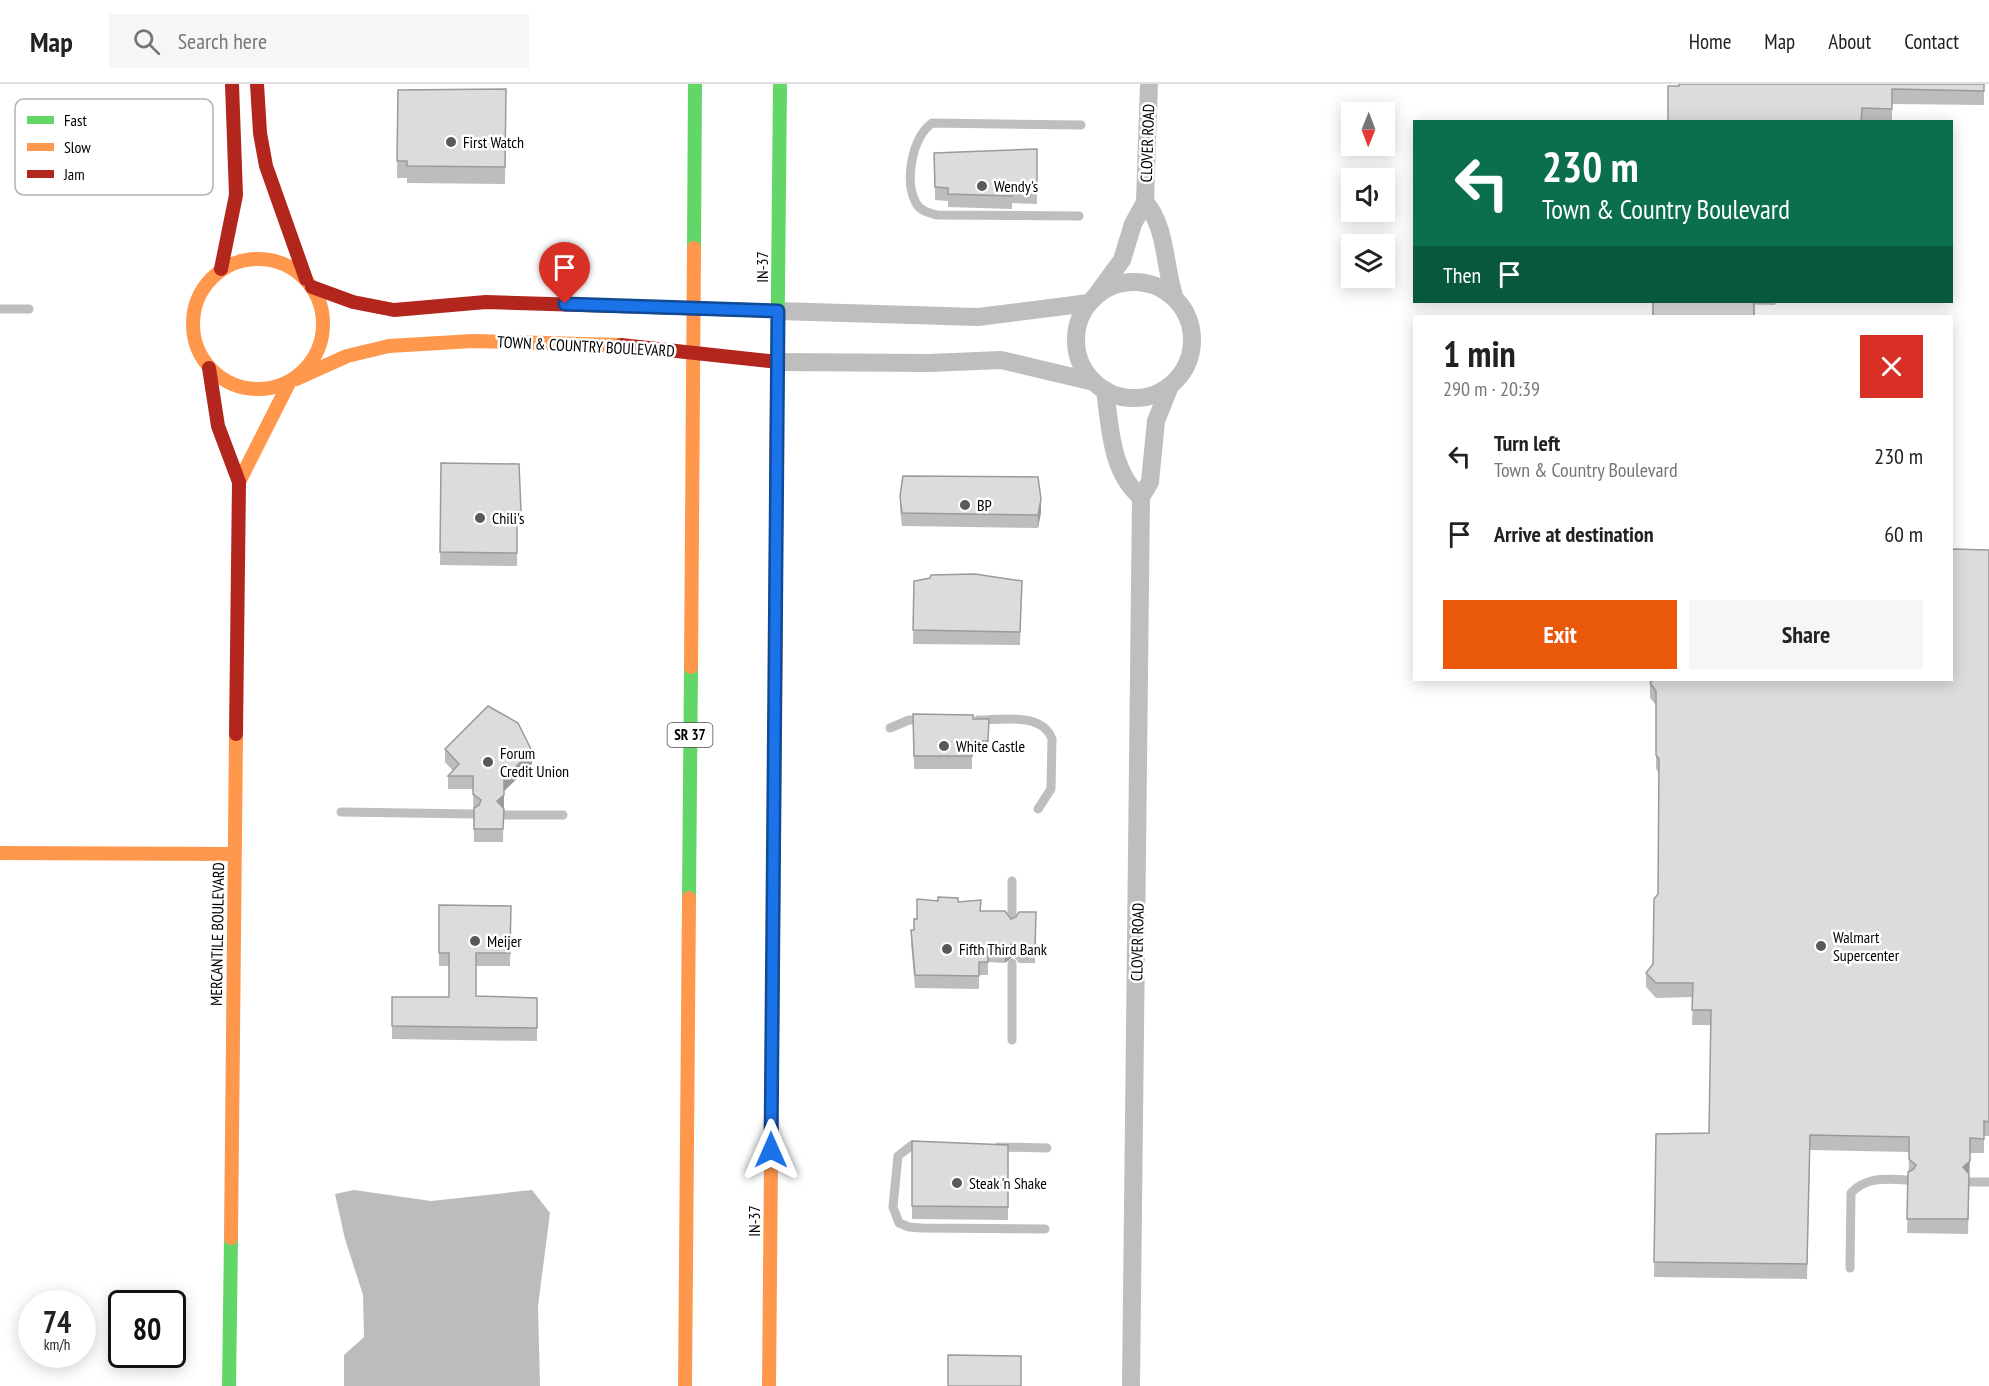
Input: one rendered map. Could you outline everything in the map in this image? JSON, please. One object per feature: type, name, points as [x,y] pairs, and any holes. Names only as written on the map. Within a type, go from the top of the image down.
[{"type":"main road","points":[[232,84],[236,195],[221,269],[200,293],[193,314],[193,337],[209,368],[226,381],[246,389],[268,389],[292,381]]},
{"type":"main road","points":[[239,482],[255,457],[270,417],[292,381],[310,366],[319,350],[324,331],[323,312],[309,283],[266,166],[260,134],[257,84]]},
{"type":"main road","name":"SR 37","points":[[685,1386],[695,84]]},
{"type":"main road","name":"IN-37","points":[[769,1386],[780,84]]},
{"type":"main road","points":[[221,269],[251,259],[271,260],[290,267],[309,283],[353,302],[394,310],[486,302],[778,311]]},
{"type":"main road","name":"TOWN & COUNTRY BOULEVARD","points":[[292,381],[347,356],[389,346],[473,341],[644,346],[778,362]]},
{"type":"main road","name":"MERCANTILE BOULEVARD","points":[[209,368],[211,404],[227,454],[239,482],[229,1386]]},
{"type":"main road","points":[[0,853],[234,854]]},
{"type":"street","name":"CLOVER ROAD","points":[[1092,301],[1122,260],[1133,224],[1145,202],[1149,84]]},
{"type":"street","name":"CLOVER ROAD","points":[[1145,202],[1156,215],[1159,224],[1168,278],[1175,299]]},
{"type":"street","points":[[1144,283],[1161,289],[1175,299],[1188,318],[1192,336],[1186,364],[1170,386],[1145,397],[1124,397],[1100,386],[1083,368],[1077,352],[1076,335],[1080,318],[1092,301],[1117,285],[1144,283]]},
{"type":"street","points":[[778,311],[978,317],[1092,301]]},
{"type":"street","name":"TOWN & COUNTRY BOULEVARD","points":[[778,362],[929,363],[1001,360],[1100,386]]},
{"type":"street","points":[[1100,386],[1121,472],[1127,486],[1141,497]]},
{"type":"street","name":"CLOVER ROAD","points":[[1131,1386],[1141,497],[1150,482],[1156,421],[1170,386]]},
{"type":"lane","points":[[1079,216],[937,215],[924,211],[917,204],[911,188],[916,139],[932,123],[1080,125]]},
{"type":"lane","points":[[0,309],[29,309]]},
{"type":"lane","points":[[890,728],[909,720],[932,720]]},
{"type":"lane","points":[[966,720],[1023,721],[1045,727],[1052,739],[1051,789],[1038,809]]},
{"type":"lane","points":[[341,812],[474,814]]},
{"type":"lane","points":[[504,815],[563,815]]},
{"type":"lane","points":[[1012,881],[1012,925]]},
{"type":"lane","points":[[1012,963],[1012,1040]]},
{"type":"lane","points":[[935,1146],[912,1145],[898,1156],[893,1207],[898,1223],[922,1228],[1045,1229]]},
{"type":"lane","points":[[991,1147],[1047,1148]]},
{"type":"lane","points":[[1850,1268],[1851,1193],[1858,1185],[1869,1180],[1909,1180]]},
{"type":"lane","points":[[1970,1182],[1989,1182]]},
{"type":"shaded area","points":[[354,1190],[431,1201],[532,1190],[550,1213],[538,1306],[540,1386],[344,1386],[344,1355],[364,1337],[363,1295],[345,1239],[335,1194]]},
{"type":"building","points":[[1679,84],[1984,84],[1984,91],[1892,89],[1892,109],[1862,108],[1861,120],[1668,120],[1668,86],[1679,86]]},
{"type":"building","points":[[506,89],[505,167],[407,166],[407,161],[397,161],[398,90]]},
{"type":"building","points":[[1037,149],[1037,191],[1012,190],[1012,196],[948,194],[948,188],[935,187],[934,153]]},
{"type":"building","points":[[1653,303],[1754,303],[1754,315],[1653,315]]},
{"type":"building","points":[[441,463],[519,464],[521,511],[517,511],[517,553],[440,552]]},
{"type":"building","points":[[903,476],[1038,477],[1041,499],[1038,515],[902,513],[900,496]]},
{"type":"building","name":"Walmart Supercenter","points":[[1953,549],[1989,550],[1989,1122],[1984,1121],[1984,1139],[1970,1138],[1970,1161],[1963,1167],[1969,1174],[1968,1219],[1907,1219],[1908,1172],[1916,1165],[1909,1159],[1909,1137],[1810,1135],[1807,1264],[1654,1262],[1656,1134],[1709,1133],[1711,1010],[1692,1010],[1693,983],[1656,983],[1646,973],[1653,964],[1654,899],[1658,894],[1659,759],[1656,755],[1656,691],[1650,683],[1652,681],[1953,681]]},
{"type":"building","points":[[975,574],[1022,581],[1020,632],[913,630],[914,581],[930,578],[931,575]]},
{"type":"building","points":[[488,706],[518,723],[532,751],[504,778],[504,795],[497,801],[504,809],[503,829],[474,829],[474,808],[481,800],[473,794],[473,776],[448,776],[459,764],[445,749]]},
{"type":"building","points":[[913,714],[973,715],[973,719],[989,719],[988,741],[972,741],[972,756],[914,756]]},
{"type":"building","points":[[938,897],[958,898],[958,902],[981,900],[980,911],[1005,911],[1011,919],[1019,912],[1036,912],[1035,950],[1019,950],[1013,943],[1005,949],[988,949],[988,962],[979,962],[979,976],[915,975],[911,930],[914,930],[914,919],[917,919],[917,899],[938,901]]},
{"type":"building","points":[[439,905],[511,906],[510,953],[476,953],[476,996],[537,998],[537,1028],[392,1026],[392,997],[449,997],[449,953],[439,953]]},
{"type":"building","points":[[912,1141],[1008,1145],[1008,1207],[912,1206]]},
{"type":"building","points":[[948,1355],[1021,1356],[1021,1386],[948,1386]]},
{"type":"traffic: fast","points":[[694,248],[695,84]]},
{"type":"traffic: fast","points":[[777,394],[780,84]]},
{"type":"traffic: fast","points":[[689,898],[691,667]]},
{"type":"traffic: fast","points":[[772,1051],[775,699]]},
{"type":"traffic: fast","points":[[229,1386],[231,1238]]},
{"type":"traffic: slow","points":[[691,667],[694,248]]},
{"type":"traffic: slow","points":[[258,259],[283,264],[304,278],[318,299],[323,324],[318,349],[304,370],[283,384],[258,389],[233,384],[212,370],[198,349],[193,324],[198,299],[212,278],[233,264],[258,259]]},
{"type":"traffic: slow","points":[[296,379],[347,356],[389,346],[473,341],[621,345]]},
{"type":"traffic: slow","points":[[239,482],[289,383]]},
{"type":"traffic: slow","points":[[231,1238],[236,734]]},
{"type":"traffic: slow","points":[[0,853],[234,854]]},
{"type":"traffic: slow","points":[[685,1386],[689,898]]},
{"type":"traffic: slow","points":[[769,1386],[772,1051]]},
{"type":"traffic: jam","points":[[221,269],[236,195],[232,84]]},
{"type":"traffic: jam","points":[[257,84],[260,133],[266,166],[306,279]]},
{"type":"traffic: jam","points":[[312,287],[353,302],[394,310],[486,302],[778,311]]},
{"type":"traffic: jam","points":[[621,345],[778,362]]},
{"type":"traffic: jam","points":[[209,368],[218,426],[239,482],[236,734]]},
{"type":"traffic: jam","points":[[775,699],[777,394]]},
{"type":"place","name":"First Watch","points":[[451,142]]},
{"type":"place","name":"Wendy's","points":[[982,186]]},
{"type":"place","name":"BP","points":[[965,505]]},
{"type":"place","name":"Chili's","points":[[480,518]]},
{"type":"place","name":"White Castle","points":[[944,746]]},
{"type":"place","name":"Forum Credit Union","points":[[488,762]]},
{"type":"place","name":"Meijer","points":[[475,941]]},
{"type":"place","name":"Walmart Supercenter","points":[[1821,946]]},
{"type":"place","name":"Fifth Third Bank","points":[[947,949]]},
{"type":"place","name":"Steak 'n Shake","points":[[957,1183]]},
{"type":"route","points":[[565,304],[778,311],[771,1150]]}]
